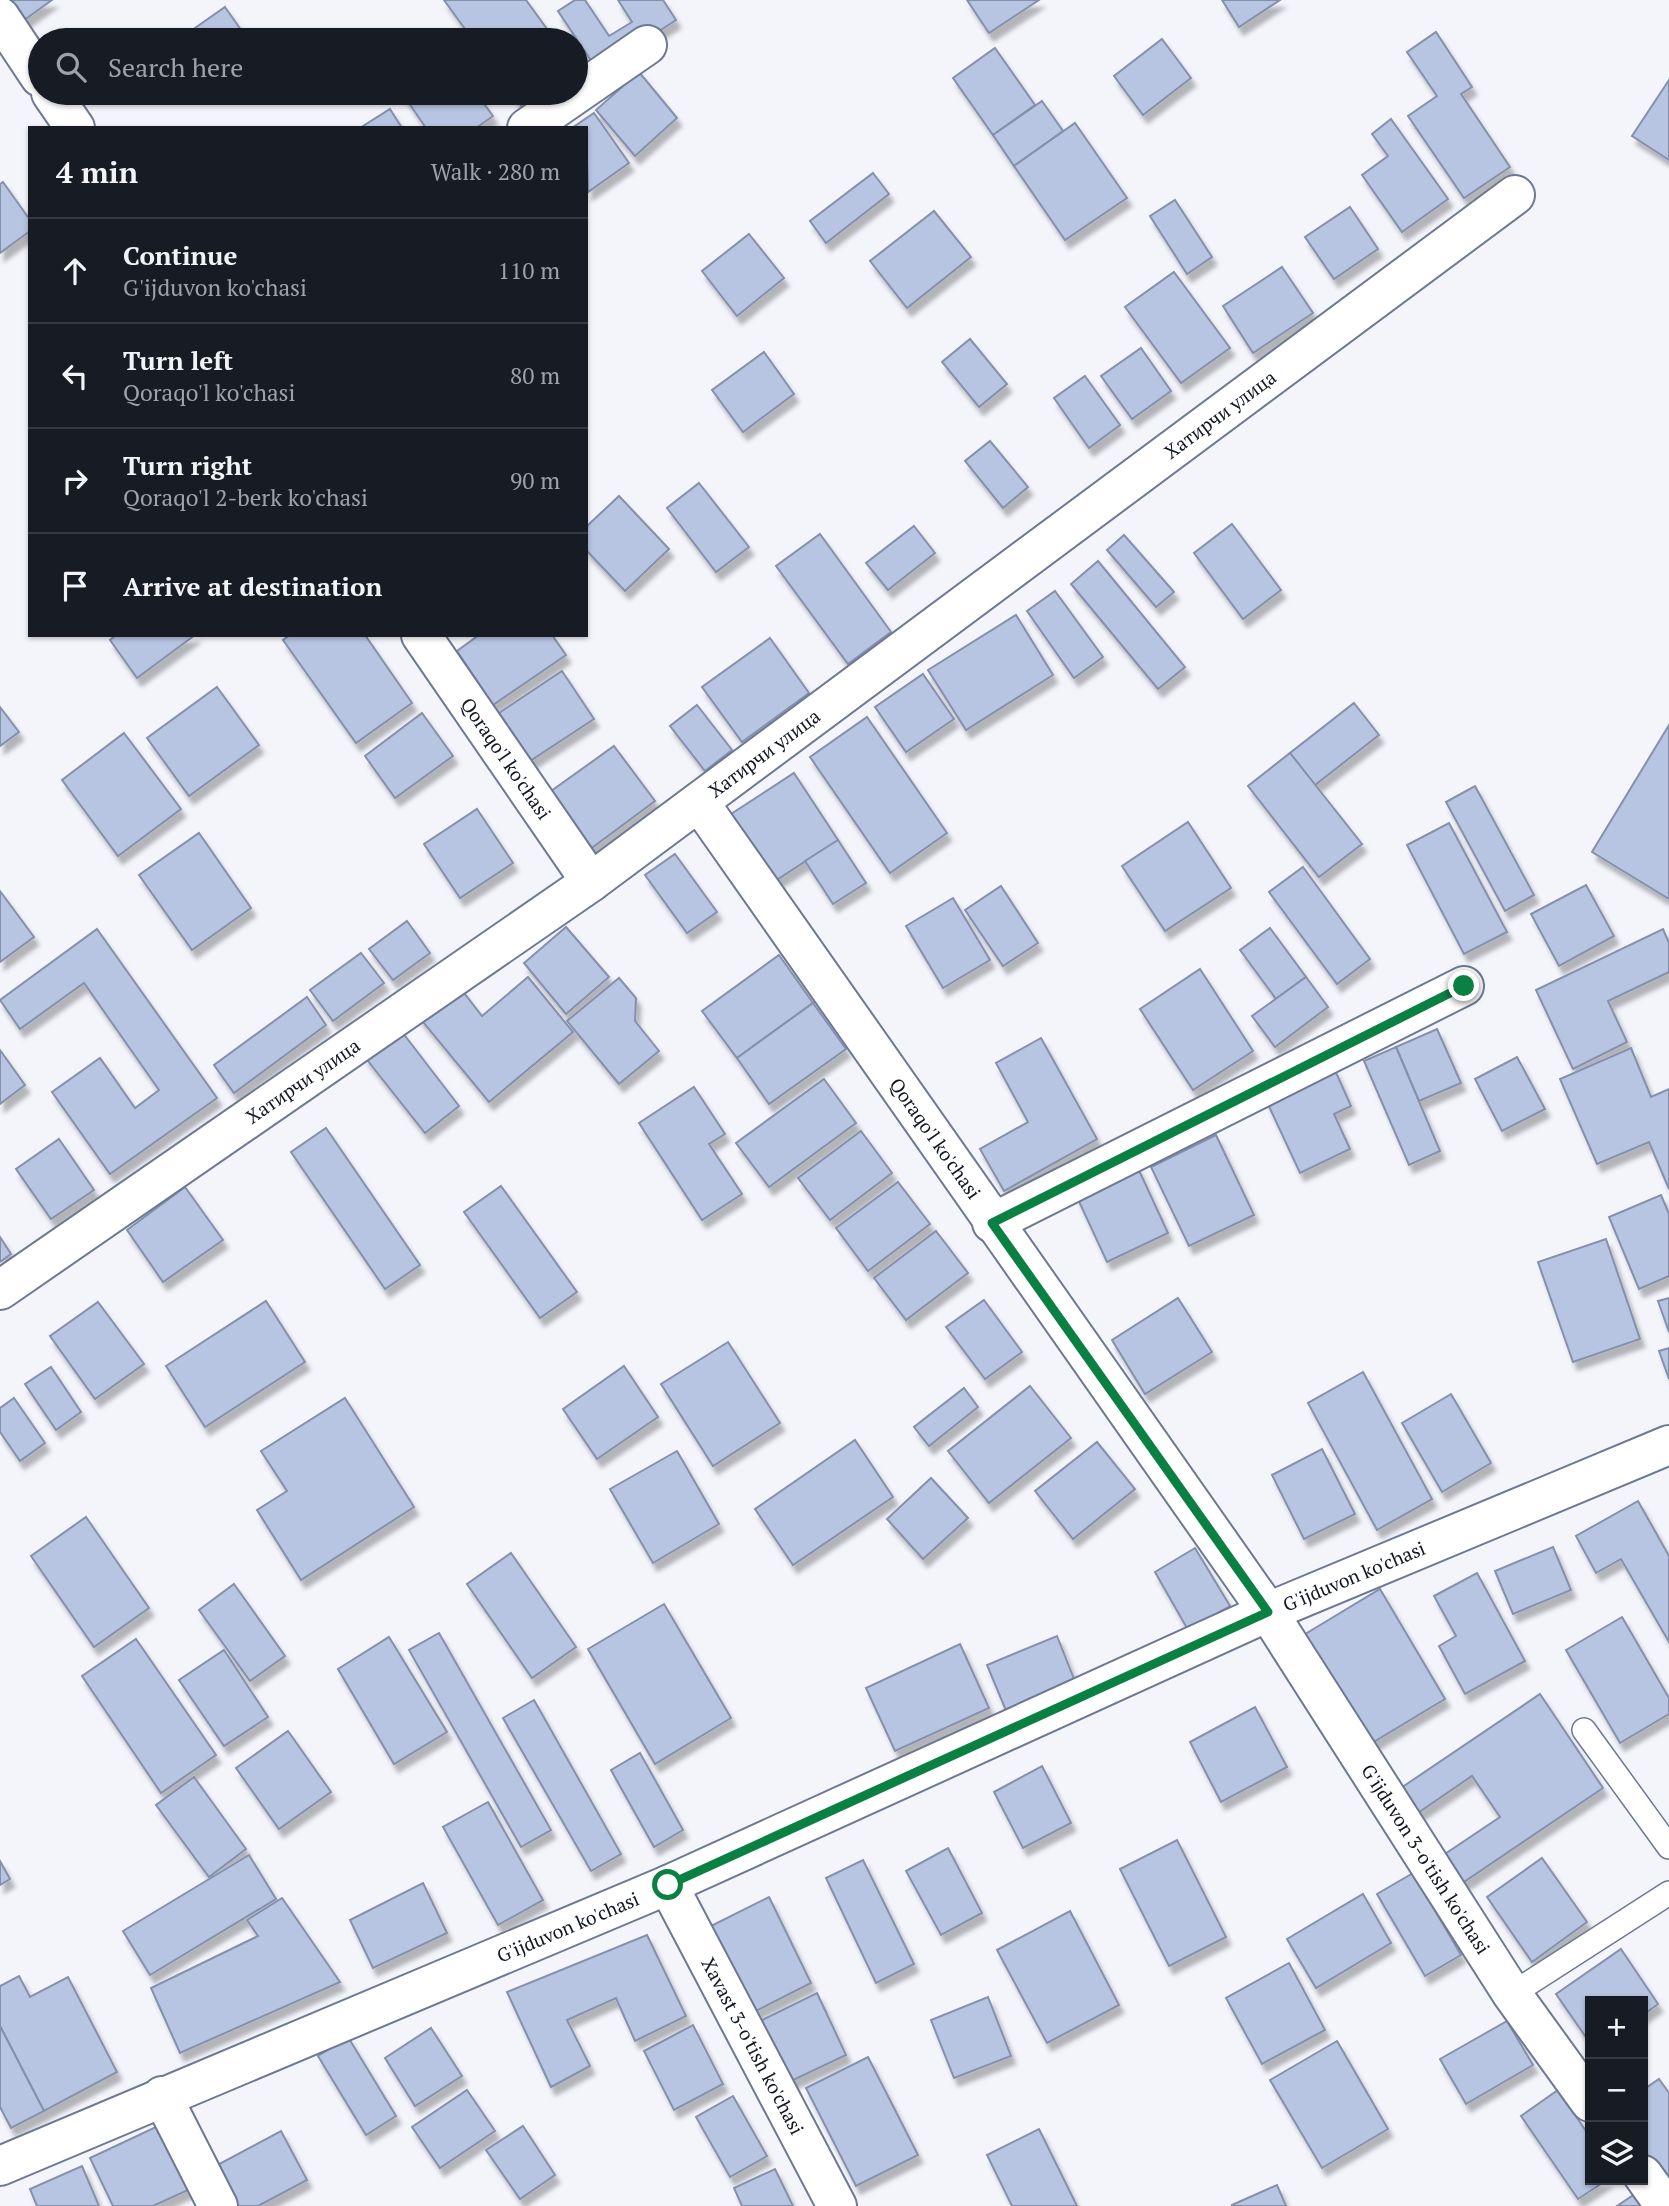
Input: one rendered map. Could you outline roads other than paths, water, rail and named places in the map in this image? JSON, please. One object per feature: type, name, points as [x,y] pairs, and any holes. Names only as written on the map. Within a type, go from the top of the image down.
[{"type":"street","points":[[0,17],[28,59]]},
{"type":"street","points":[[588,86],[647,46]]},
{"type":"street","points":[[59,105],[74,126]]},
{"type":"street","points":[[530,126],[561,105]]},
{"type":"street","name":"Хатирчи улица","points":[[0,1290],[591,882],[1515,195]]},
{"type":"street","name":"Qoraqo'l ko'chasi","points":[[422,637],[591,882]]},
{"type":"street","name":"Qoraqo'l ko'chasi","points":[[699,803],[1268,1612]]},
{"type":"street","points":[[992,1223],[1464,986]]},
{"type":"street","name":"G'ijduvon ko'chasi","points":[[0,2166],[162,2095],[668,1885],[1268,1612],[1669,1445]]},
{"type":"street","name":"G'ijduvon 3-o'tish ko'chasi","points":[[1268,1612],[1512,1994],[1585,2095]]},
{"type":"street","name":"Xavast 3-o'tish ko'chasi","points":[[668,1885],[837,2206]]},
{"type":"street","points":[[162,2095],[218,2206]]},
{"type":"street","points":[[1648,2182],[1665,2206]]},
{"type":"lane","points":[[1584,1730],[1669,1847]]},
{"type":"lane","points":[[1512,1994],[1669,1893]]}]
